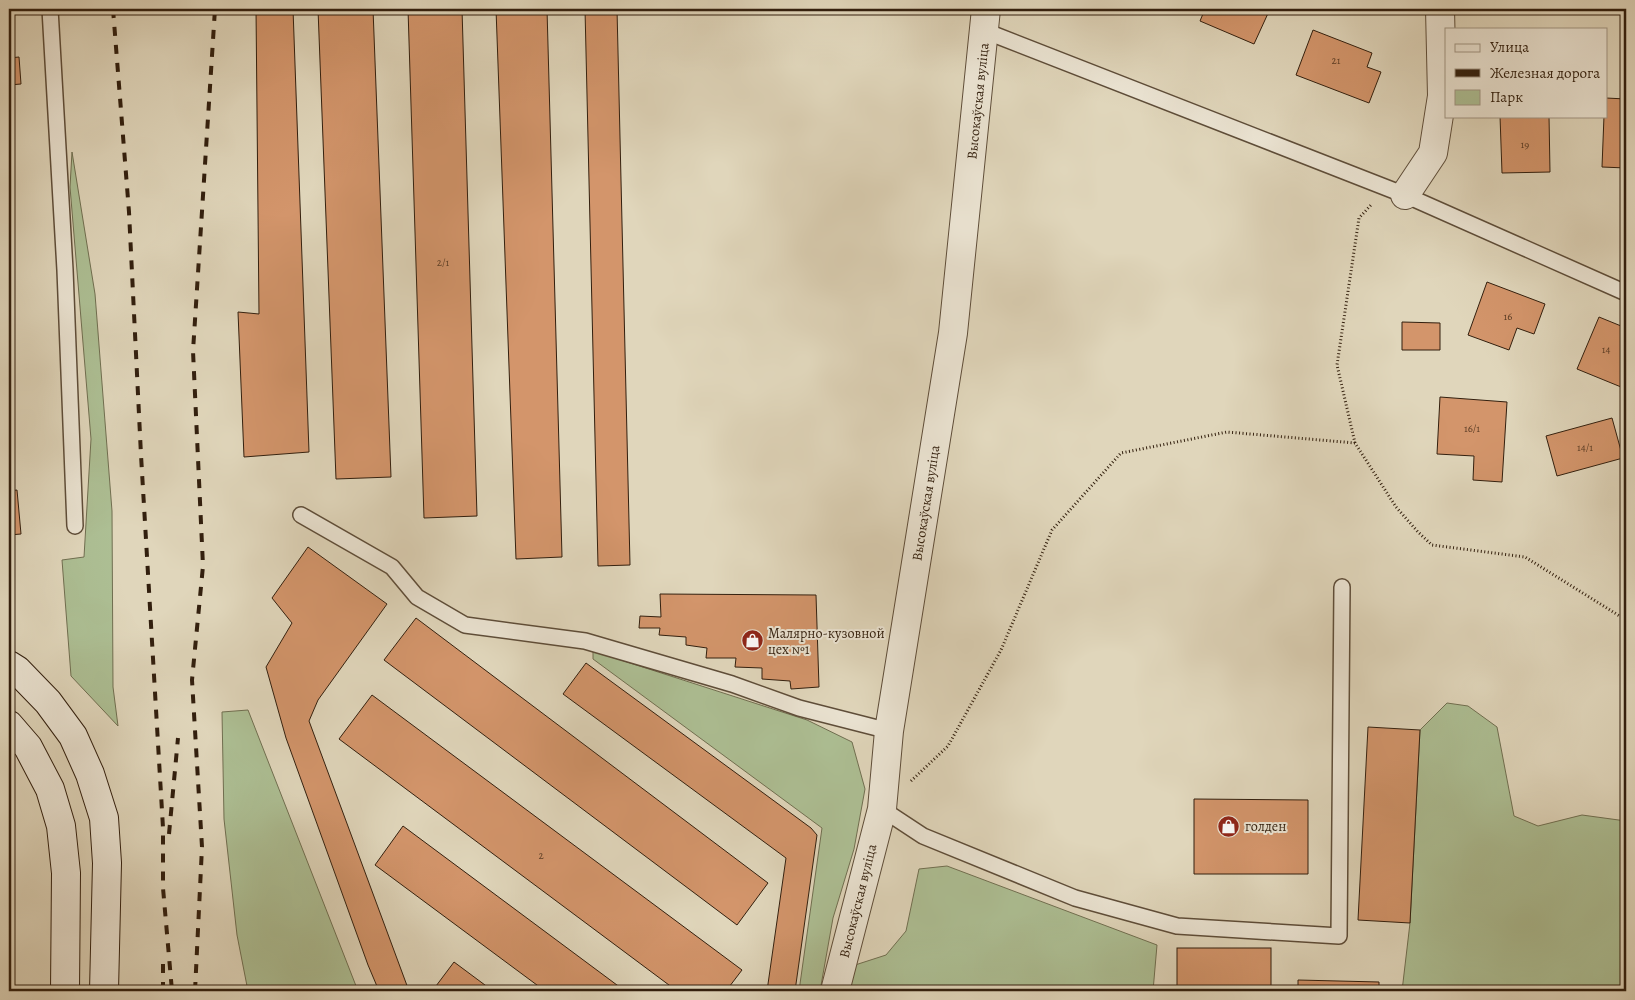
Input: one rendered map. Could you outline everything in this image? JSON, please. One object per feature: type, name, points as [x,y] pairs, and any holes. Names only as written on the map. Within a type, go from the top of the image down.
[{"type":"street","points":[[1405,196],[1433,153],[1442,96],[1440,9]]},
{"type":"street","name":"Высокаўская вуліца","points":[[835,991],[882,809],[889,731],[953,333],[986,20]]},
{"type":"street","points":[[9,665],[17,670],[48,702],[73,736],[90,774],[104,818],[107,862],[104,991]]},
{"type":"street","points":[[9,725],[28,747],[50,789],[61,826],[66,873],[64,991]]},
{"type":"lane","points":[[50,9],[65,270],[75,526]]},
{"type":"lane","points":[[986,20],[1405,196],[1626,293]]},
{"type":"lane","points":[[301,515],[392,567],[416,597],[465,626],[585,641],[708,677],[799,708],[889,731]]},
{"type":"lane","points":[[882,809],[923,836],[1084,900],[1177,926],[1339,936],[1342,587]]},
{"type":"path","points":[[1405,196],[1376,199],[1359,218],[1337,365],[1355,443],[1396,507],[1432,545],[1525,557],[1626,620]]},
{"type":"path","points":[[882,809],[948,746],[1001,650],[1052,530],[1121,453],[1227,432],[1355,443]]},
{"type":"green space","points":[[72,152],[95,294],[112,511],[113,687],[118,726],[71,676],[62,560],[84,557],[91,439],[70,187]]},
{"type":"green space","points":[[593,651],[807,720],[852,742],[865,789],[854,849],[833,918],[820,991],[799,991],[822,828],[593,659]]},
{"type":"green space","points":[[1447,703],[1468,706],[1497,727],[1514,816],[1538,826],[1582,815],[1626,821],[1626,991],[1402,991],[1410,923],[1420,730]]},
{"type":"green space","points":[[248,710],[358,991],[248,991],[237,935],[224,819],[222,712]]},
{"type":"green space","points":[[947,866],[1157,945],[1153,991],[847,991],[852,966],[886,955],[906,931],[919,869]]},
{"type":"building","points":[[256,9],[293,9],[309,452],[244,457],[238,312],[259,314]]},
{"type":"building","points":[[318,9],[373,9],[391,477],[336,479]]},
{"type":"building","points":[[408,9],[462,9],[477,516],[424,518]]},
{"type":"building","points":[[496,9],[547,9],[562,557],[516,559]]},
{"type":"building","points":[[585,9],[617,9],[630,565],[598,566]]},
{"type":"building","points":[[1205,9],[1270,9],[1254,44],[1200,21]]},
{"type":"building","points":[[1313,30],[1372,53],[1367,67],[1381,72],[1369,103],[1296,75]]},
{"type":"building","points":[[19,57],[21,84],[9,85],[9,58]]},
{"type":"building","points":[[1608,98],[1626,99],[1626,168],[1602,167],[1604,118],[1608,118]]},
{"type":"building","points":[[1500,118],[1549,118],[1550,172],[1502,173]]},
{"type":"building","points":[[1487,282],[1545,304],[1534,334],[1517,328],[1509,350],[1468,335]]},
{"type":"building","points":[[1599,317],[1626,328],[1626,389],[1577,369]]},
{"type":"building","points":[[1402,322],[1440,323],[1440,350],[1402,350]]},
{"type":"building","points":[[1440,397],[1507,402],[1502,482],[1473,480],[1474,456],[1437,454]]},
{"type":"building","points":[[1612,418],[1623,458],[1557,476],[1546,436]]},
{"type":"building","points":[[17,490],[21,534],[9,535],[9,491]]},
{"type":"building","points":[[308,547],[387,604],[318,700],[309,721],[409,991],[379,991],[286,738],[266,667],[292,623],[272,598]]},
{"type":"building","name":"Малярно-кузовной цех №1","points":[[660,594],[816,595],[819,687],[791,689],[790,681],[762,679],[762,668],[735,667],[736,658],[706,658],[707,648],[686,645],[686,637],[659,635],[660,628],[639,628],[640,616],[661,617]]},
{"type":"building","points":[[416,618],[768,883],[737,925],[384,660]]},
{"type":"building","points":[[586,663],[811,828],[817,835],[795,991],[767,991],[786,858],[563,694]]},
{"type":"building","points":[[372,695],[742,970],[726,991],[677,991],[339,739]]},
{"type":"building","points":[[1368,727],[1420,730],[1410,923],[1358,920]]},
{"type":"building","points":[[1194,799],[1308,800],[1308,874],[1194,874]]},
{"type":"building","points":[[403,826],[625,991],[545,991],[375,865]]},
{"type":"building","points":[[1177,948],[1271,948],[1271,991],[1177,991]]},
{"type":"building","points":[[454,962],[493,991],[434,991]]},
{"type":"building","points":[[1298,980],[1379,982],[1379,991],[1298,991]]},
{"type":"railway","points":[[113,9],[129,212],[163,828],[163,888],[172,991]]},
{"type":"railway","points":[[195,991],[202,847],[192,680],[203,566],[193,351],[215,9]]},
{"type":"railway","points":[[169,834],[178,738]]},
{"type":"railway","points":[[163,956],[163,991]]},
{"type":"place","name":"Малярно-кузовной цех №1","points":[[752,641]]},
{"type":"place","name":"голден","points":[[1229,826]]}]
